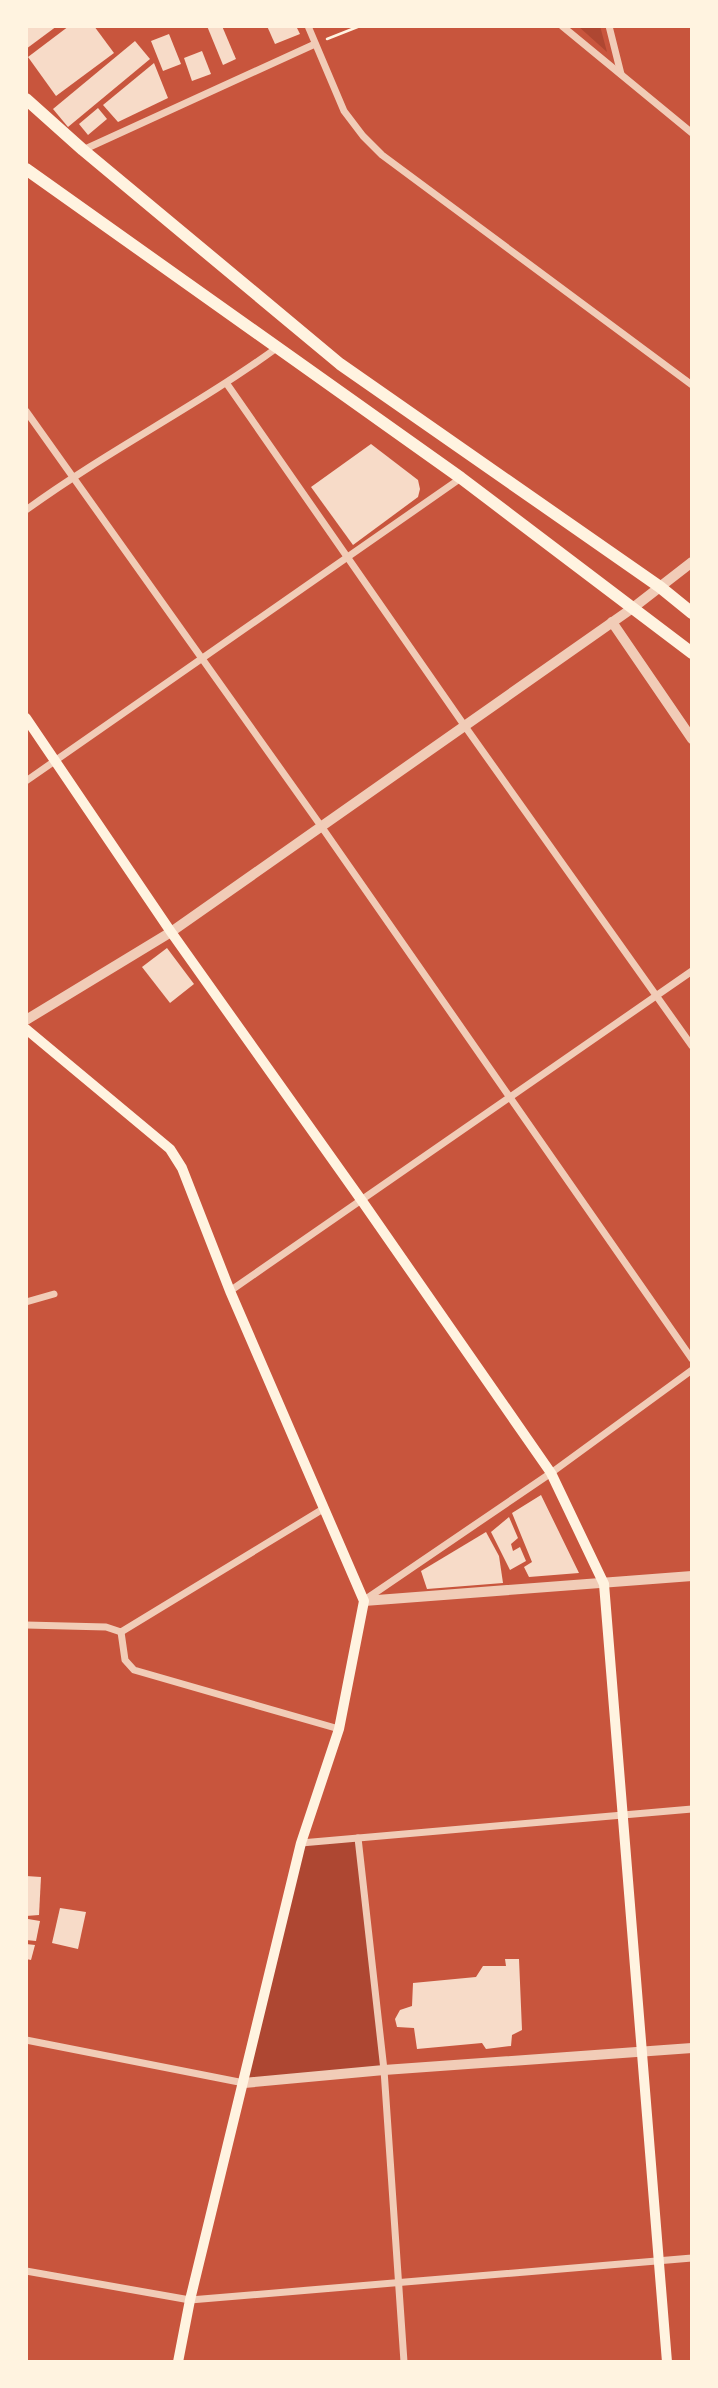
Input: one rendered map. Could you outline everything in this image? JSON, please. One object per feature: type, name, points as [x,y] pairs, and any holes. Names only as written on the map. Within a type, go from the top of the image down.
[{"type":"main road","points":[[26,99],[340,365],[660,587],[692,613]]},
{"type":"main road","points":[[26,169],[461,478],[692,653]]},
{"type":"main road","points":[[26,718],[170,932],[551,1473],[604,1584],[667,2362]]},
{"type":"main road","points":[[26,1029],[170,1149],[182,1168],[230,1291],[364,1601],[340,1729],[301,1843],[190,2300],[178,2362]]},
{"type":"street","points":[[309,26],[314,44],[345,111],[363,136],[382,155],[692,385]]},
{"type":"street","points":[[562,26],[692,132]]},
{"type":"street","points":[[609,26],[621,75]]},
{"type":"street","points":[[83,150],[314,44]]},
{"type":"street","points":[[26,510],[73,476],[228,384],[279,347]]},
{"type":"street","points":[[228,384],[464,725],[692,1046]]},
{"type":"street","points":[[26,411],[321,826],[692,1359]]},
{"type":"street","points":[[26,781],[461,478]]},
{"type":"street","points":[[26,1020],[170,932],[634,607],[692,562]]},
{"type":"street","points":[[612,622],[692,739]]},
{"type":"street","points":[[230,1291],[692,971]]},
{"type":"street","points":[[26,1302],[54,1294]]},
{"type":"street","points":[[364,1601],[551,1473],[692,1370]]},
{"type":"street","points":[[26,1625],[106,1627],[121,1632],[323,1509]]},
{"type":"street","points":[[364,1601],[692,1576]]},
{"type":"street","points":[[121,1632],[125,1660],[134,1670],[340,1729]]},
{"type":"street","points":[[301,1843],[692,1809]]},
{"type":"street","points":[[358,1838],[384,2070],[404,2362]]},
{"type":"street","points":[[26,2040],[244,2083],[692,2048]]},
{"type":"street","points":[[26,2271],[190,2300],[692,2258]]},
{"type":"path","points":[[314,44],[359,26]]},
{"type":"shaded area","points":[[578,26],[600,26],[607,52]]},
{"type":"shaded area","points":[[358,1838],[384,2070],[244,2083],[301,1843]]},
{"type":"building","points":[[26,26],[57,26],[26,49]]},
{"type":"building","points":[[69,26],[94,26],[114,53],[56,96],[28,57]]},
{"type":"building","points":[[207,26],[222,26],[236,59],[223,65]]},
{"type":"building","points":[[267,26],[296,26],[300,34],[275,44]]},
{"type":"building","points":[[169,34],[181,64],[163,71],[151,41]]},
{"type":"building","points":[[135,41],[150,59],[68,127],[53,109]]},
{"type":"building","points":[[202,51],[211,74],[192,81],[184,58]]},
{"type":"building","points":[[154,63],[168,98],[118,122],[103,105]]},
{"type":"building","points":[[98,108],[107,119],[88,135],[79,124]]},
{"type":"building","points":[[371,444],[418,480],[420,489],[418,497],[353,545],[311,487]]},
{"type":"building","points":[[167,948],[194,984],[170,1003],[142,967]]},
{"type":"building","points":[[541,1495],[579,1573],[529,1577],[524,1567],[532,1562],[512,1513]]},
{"type":"building","points":[[509,1517],[518,1538],[511,1544],[513,1551],[520,1547],[526,1561],[510,1570],[491,1532]]},
{"type":"building","points":[[486,1532],[499,1556],[503,1583],[427,1589],[421,1571]]},
{"type":"building","points":[[26,1876],[41,1877],[39,1915],[26,1916]]},
{"type":"building","points":[[60,1908],[86,1912],[78,1949],[52,1943]]},
{"type":"building","points":[[28,1919],[40,1921],[36,1941],[26,1940]]},
{"type":"building","points":[[26,1944],[35,1945],[31,1960],[26,1959]]},
{"type":"building","points":[[505,1959],[519,1959],[522,2030],[512,2035],[511,2046],[486,2049],[482,2043],[417,2049],[414,2028],[397,2027],[395,2019],[400,2010],[412,2006],[413,1983],[476,1977],[483,1966],[506,1966]]}]
